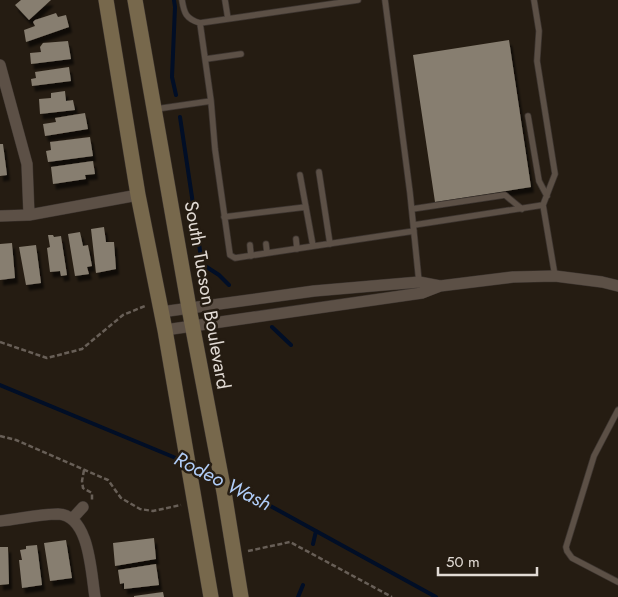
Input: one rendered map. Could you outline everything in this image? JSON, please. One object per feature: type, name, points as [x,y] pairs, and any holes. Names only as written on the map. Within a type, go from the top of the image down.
[{"type":"main road","points":[[106,0],[138,195],[165,330],[211,597]]},
{"type":"main road","name":"South Tucson Boulevard","points":[[135,0],[189,308],[224,492],[241,597]]},
{"type":"street","points":[[0,65],[27,164],[29,215]]},
{"type":"street","points":[[0,216],[29,215],[138,195]]},
{"type":"street","points":[[165,330],[422,293],[440,286],[513,277],[555,276],[618,286]]},
{"type":"street","points":[[161,312],[314,291],[419,282],[440,286]]},
{"type":"street","points":[[72,519],[83,508]]},
{"type":"street","points":[[0,521],[60,514],[72,519],[84,534],[95,597]]},
{"type":"lane","points":[[182,0],[186,17],[200,23],[358,0]]},
{"type":"lane","points":[[225,0],[228,18]]},
{"type":"lane","points":[[385,0],[412,209],[419,282]]},
{"type":"lane","points":[[534,0],[539,31],[537,61],[555,174],[544,205],[555,276]]},
{"type":"lane","points":[[200,23],[206,59],[224,217],[230,255],[235,258],[330,244],[544,205]]},
{"type":"lane","points":[[206,59],[241,54]]},
{"type":"lane","points":[[154,110],[210,101]]},
{"type":"lane","points":[[528,116],[539,181],[547,196]]},
{"type":"lane","points":[[319,172],[330,244]]},
{"type":"lane","points":[[300,175],[313,246]]},
{"type":"lane","points":[[412,209],[505,195],[522,209]]},
{"type":"lane","points":[[224,217],[306,207]]},
{"type":"lane","points":[[292,208],[293,216]]},
{"type":"lane","points":[[263,212],[264,220]]},
{"type":"lane","points":[[246,214],[247,222]]},
{"type":"lane","points":[[296,240],[298,249]]},
{"type":"lane","points":[[266,244],[267,253]]},
{"type":"lane","points":[[250,245],[251,256]]},
{"type":"lane","points":[[618,410],[594,456],[587,474],[586,483],[566,546],[566,551],[572,558],[618,582]]},
{"type":"path","points":[[0,342],[47,358],[82,349],[123,316],[146,306]]},
{"type":"path","points":[[0,436],[16,440],[108,480],[121,498],[140,509],[153,511],[185,504]]},
{"type":"path","points":[[83,508],[92,501],[92,492],[83,488],[84,470]]},
{"type":"path","points":[[248,551],[290,542],[392,597]]},
{"type":"building","points":[[21,0],[51,0],[29,20],[15,5]]},
{"type":"building","points":[[56,13],[58,17],[66,15],[69,27],[26,42],[24,30],[35,26],[33,22],[35,20]]},
{"type":"building","points":[[509,40],[531,187],[435,202],[413,55]]},
{"type":"building","points":[[68,41],[71,59],[31,64],[30,53],[41,52],[40,47],[43,43]]},
{"type":"building","points":[[69,67],[71,81],[32,86],[31,79],[36,78],[35,72]]},
{"type":"building","points":[[65,91],[66,101],[73,100],[75,110],[40,114],[39,99],[51,98],[51,93]]},
{"type":"building","points":[[85,113],[88,129],[45,136],[43,124],[56,122],[55,118]]},
{"type":"building","points":[[90,137],[93,156],[48,162],[46,151],[51,150],[50,142]]},
{"type":"building","points":[[0,144],[3,144],[7,175],[0,176]]},
{"type":"building","points":[[93,161],[95,174],[85,175],[86,179],[53,184],[51,167]]},
{"type":"building","points":[[104,227],[106,242],[114,242],[116,269],[96,273],[91,229]]},
{"type":"building","points":[[80,232],[83,246],[88,245],[92,266],[87,267],[89,274],[75,276],[68,234]]},
{"type":"building","points":[[48,235],[53,235],[54,237],[61,236],[67,275],[61,276],[60,271],[50,272],[47,248],[50,247]]},
{"type":"building","points":[[12,243],[15,278],[0,280],[0,244]]},
{"type":"building","points":[[36,245],[41,283],[26,285],[19,247]]},
{"type":"building","points":[[154,538],[156,559],[115,566],[113,543]]},
{"type":"building","points":[[66,540],[72,578],[50,581],[44,543]]},
{"type":"building","points":[[37,545],[42,585],[22,588],[19,560],[22,560],[20,550],[26,549],[26,546]]},
{"type":"building","points":[[0,547],[8,547],[9,584],[0,585]]},
{"type":"building","points":[[156,564],[159,585],[124,589],[124,583],[120,584],[118,570]]},
{"type":"building","points":[[163,592],[164,597],[134,597],[134,596]]},
{"type":"waterway","points":[[174,0],[172,77],[176,95]]},
{"type":"waterway","points":[[180,117],[202,264],[219,275],[229,285]]},
{"type":"waterway","points":[[272,327],[291,345]]},
{"type":"waterway","name":"Rodeo Wash","points":[[0,385],[183,461]]},
{"type":"waterway","name":"Rodeo Wash","points":[[192,465],[217,477]]},
{"type":"waterway","name":"Rodeo Wash","points":[[225,481],[436,597]]},
{"type":"waterway","points":[[313,544],[316,531]]},
{"type":"waterway","points":[[298,597],[303,585]]}]
